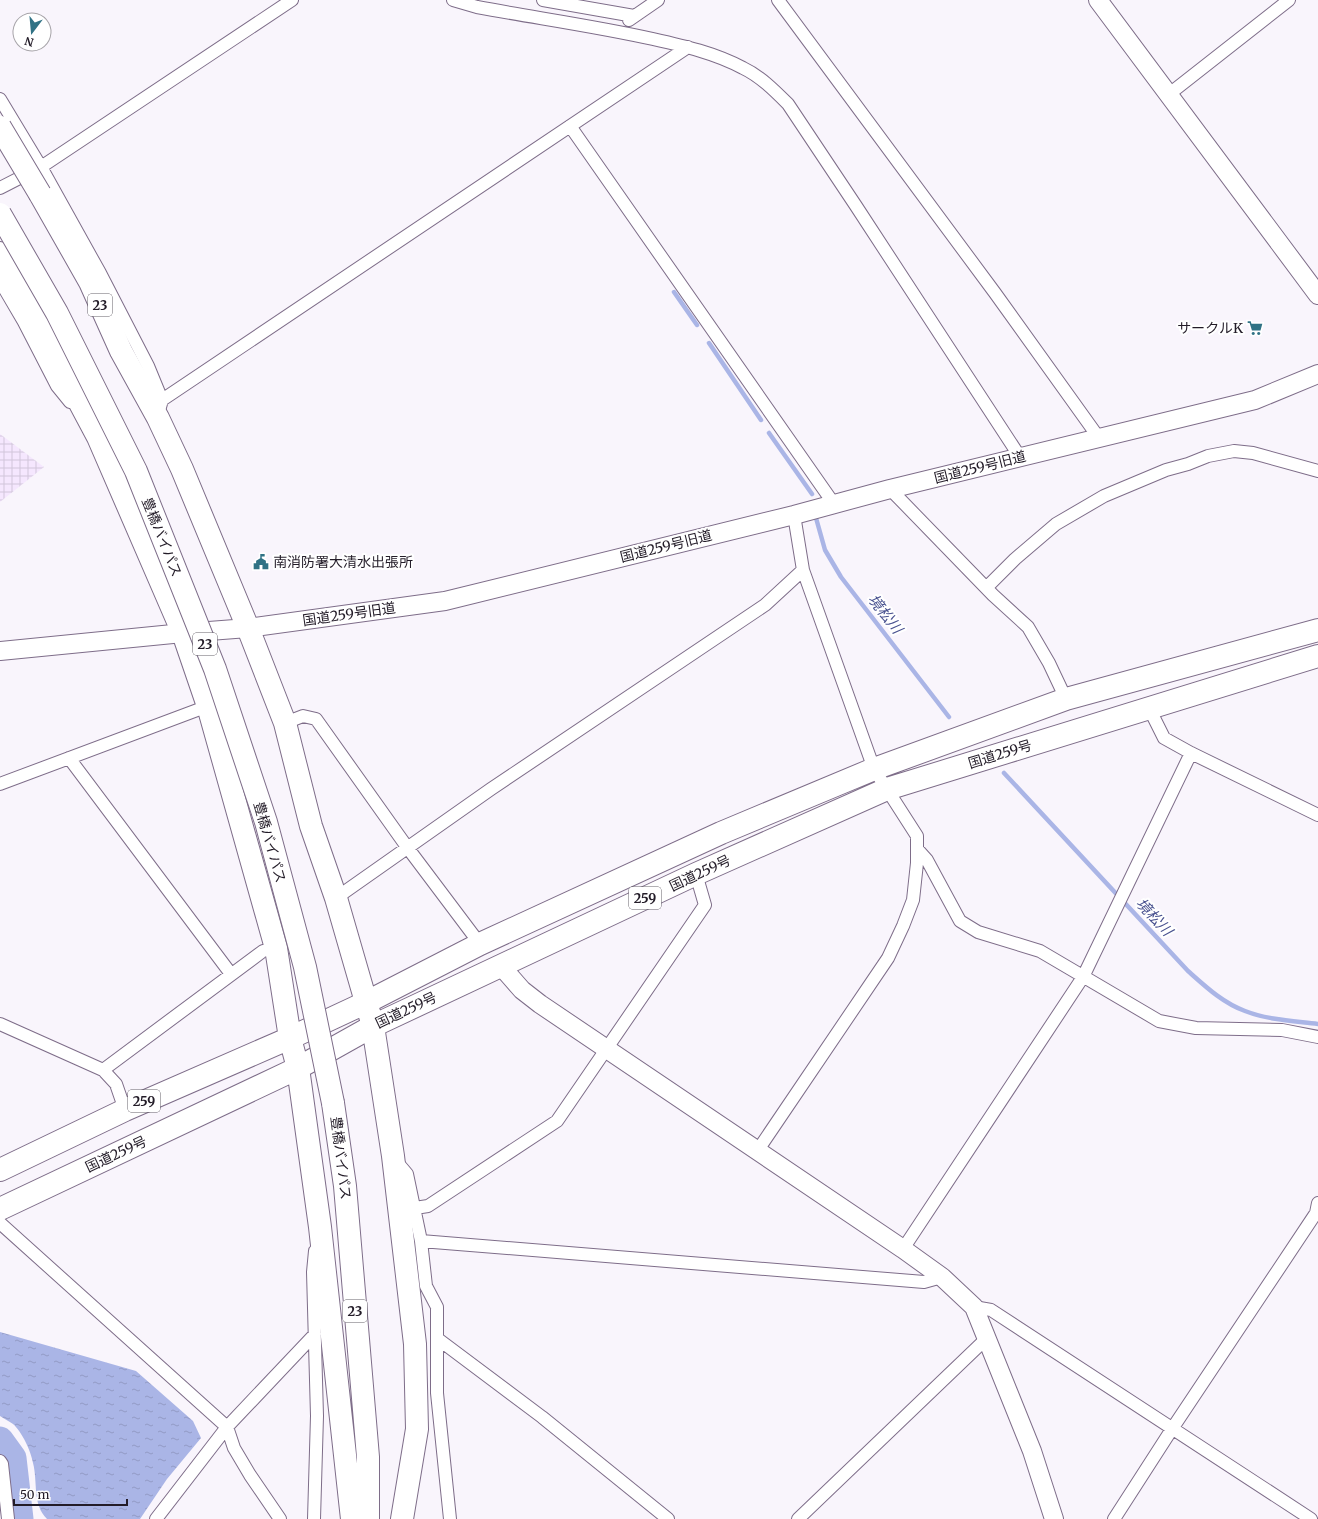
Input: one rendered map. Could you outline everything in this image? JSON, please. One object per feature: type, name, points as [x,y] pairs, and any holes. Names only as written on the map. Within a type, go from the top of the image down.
[{"type":"highway","name":"23","points":[[0,127],[90,282],[122,351],[160,409],[182,469],[248,628],[285,723],[311,826],[336,898],[374,1026],[393,1156],[415,1344],[417,1429],[402,1519]]},
{"type":"highway","name":"豊橋バイパス","points":[[0,214],[57,313],[136,471],[215,669],[268,830],[305,967],[333,1103],[345,1186],[368,1457],[368,1519]]},
{"type":"highway","name":"23","points":[[0,253],[98,437],[183,633],[208,706],[276,948],[290,1038],[298,1068],[320,1227],[352,1519]]},
{"type":"highway","name":"国道259号","points":[[0,1170],[125,1110],[290,1038],[366,1002],[480,944],[720,833],[874,769],[1066,699],[1318,630]]},
{"type":"highway","name":"国道259号","points":[[0,1209],[298,1068],[374,1026],[696,874],[887,789],[1318,656]]},
{"type":"street","points":[[0,188],[41,167],[292,0]]},
{"type":"street","points":[[453,0],[477,8],[626,33],[688,47],[719,57],[744,68],[773,89],[788,104],[1020,457]]},
{"type":"street","points":[[543,0],[634,16]]},
{"type":"street","points":[[626,33],[629,20],[658,0]]},
{"type":"street","points":[[778,0],[1099,438]]},
{"type":"street","points":[[1098,0],[1318,295]]},
{"type":"street","points":[[1168,95],[1289,0]]},
{"type":"street","points":[[0,99],[41,167],[100,273],[148,366],[160,409],[570,126],[688,47]]},
{"type":"street","points":[[570,126],[834,504]]},
{"type":"street","points":[[0,282],[24,322],[57,386],[98,437]]},
{"type":"street","name":"国道259号旧道","points":[[0,651],[248,628],[445,600],[1255,400],[1318,374]]},
{"type":"street","points":[[987,587],[1015,559],[1056,524],[1104,496],[1166,470],[1188,464],[1208,456],[1234,451],[1253,453],[1318,471]]},
{"type":"street","points":[[890,489],[1028,627],[1050,663],[1066,699]]},
{"type":"street","points":[[758,1150],[888,958],[913,900],[918,850],[917,836],[874,769],[803,570],[794,515]]},
{"type":"street","points":[[336,898],[491,789],[765,605],[803,570]]},
{"type":"street","points":[[0,784],[208,706]]},
{"type":"street","points":[[1148,708],[1164,738],[1191,753],[1318,815]]},
{"type":"street","points":[[285,723],[303,716],[316,719],[407,847],[480,944]]},
{"type":"street","points":[[903,1249],[1083,977],[1191,753]]},
{"type":"street","points":[[69,758],[231,974]]},
{"type":"street","points":[[918,850],[927,860],[960,921],[978,932],[1040,951],[1160,1021],[1196,1028],[1282,1030],[1318,1037]]},
{"type":"street","points":[[415,1208],[428,1206],[557,1121],[705,906],[696,874]]},
{"type":"street","points":[[103,1070],[263,951],[276,948]]},
{"type":"street","points":[[501,966],[522,990],[903,1249],[942,1277],[974,1307],[1032,1451],[1054,1519]]},
{"type":"street","points":[[0,1024],[103,1070],[116,1084],[125,1110]]},
{"type":"street","points":[[393,1156],[407,1174],[421,1241],[426,1286],[437,1307],[437,1393],[450,1519]]},
{"type":"street","points":[[1114,1519],[1172,1428],[1317,1210]]},
{"type":"street","points":[[0,1223],[227,1427],[234,1448],[242,1462],[280,1519]]},
{"type":"street","points":[[314,1519],[318,1416],[312,1272],[320,1227]]},
{"type":"street","points":[[421,1241],[924,1282],[942,1277]]},
{"type":"street","points":[[974,1307],[991,1310],[1311,1519]]},
{"type":"street","points":[[156,1519],[227,1427],[315,1334]]},
{"type":"street","points":[[798,1519],[987,1338]]},
{"type":"street","points":[[438,1339],[542,1417],[668,1519]]},
{"type":"street","points":[[0,1461],[2,1464],[8,1519]]},
{"type":"shaded area","points":[[0,434],[44,467],[0,502]]},
{"type":"water","points":[[0,1332],[136,1371],[193,1421],[201,1438],[167,1479],[140,1519],[47,1519],[42,1513],[37,1500],[32,1458],[28,1447],[16,1427],[0,1416]]},
{"type":"waterway","name":"境松川","points":[[674,292],[697,325]]},
{"type":"waterway","name":"境松川","points":[[709,343],[761,420]]},
{"type":"waterway","name":"境松川","points":[[769,433],[812,494]]},
{"type":"waterway","name":"境松川","points":[[816,518],[825,550],[841,577],[949,717]]},
{"type":"waterway","name":"境松川","points":[[1004,773],[1188,971],[1208,989],[1229,1004],[1254,1014],[1281,1020],[1318,1024]]},
{"type":"waterway","points":[[0,1440],[13,1458],[20,1519]]},
{"type":"place","name":"サークルK","points":[[1255,328]]},
{"type":"place","name":"南消防署大清水出張所","points":[[261,562]]}]
